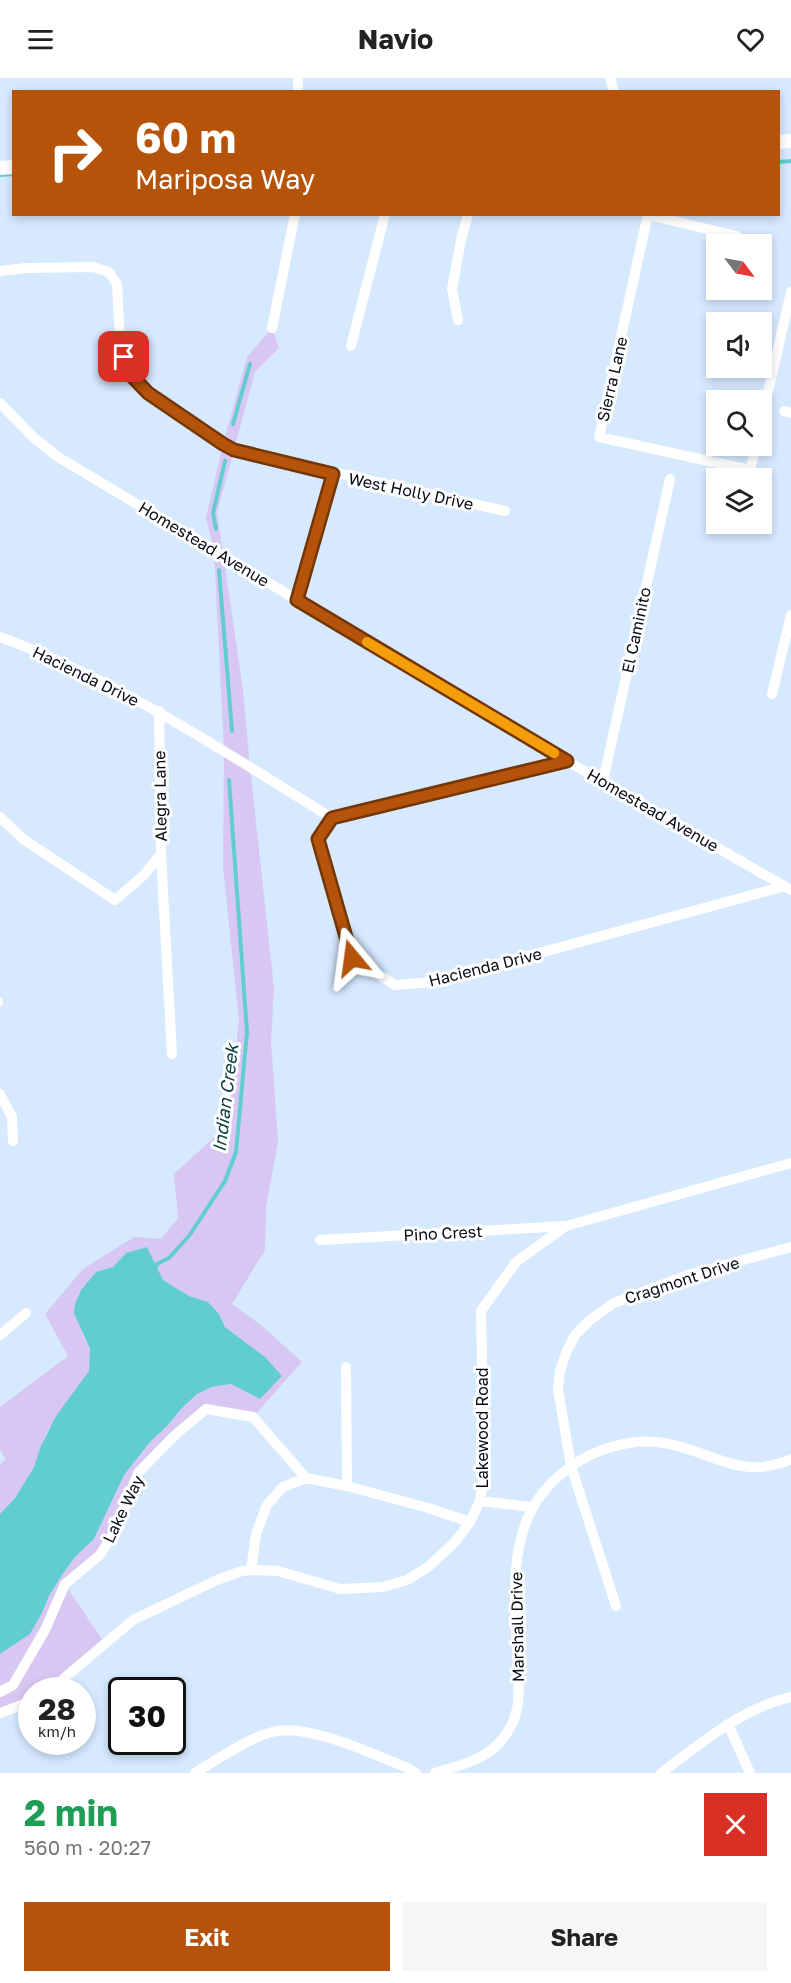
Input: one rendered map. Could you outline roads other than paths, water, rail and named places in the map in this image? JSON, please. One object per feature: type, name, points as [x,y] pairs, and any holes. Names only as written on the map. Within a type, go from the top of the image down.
[{"type":"street","points":[[272,328],[295,216]]},
{"type":"street","points":[[351,346],[384,216]]},
{"type":"street","points":[[458,320],[452,289],[467,216]]},
{"type":"street","name":"Sierra Lane","points":[[648,216],[599,437],[750,470],[754,456]]},
{"type":"street","name":"Sierra Lane","points":[[652,216],[729,234]]},
{"type":"street","name":"West Holly Drive","points":[[0,271],[26,268],[93,267],[109,272],[117,284],[120,343],[128,372],[148,393],[234,450],[505,511]]},
{"type":"street","points":[[768,390],[791,292]]},
{"type":"street","name":"Homestead Avenue","points":[[0,403],[33,437],[58,457],[567,761],[788,888]]},
{"type":"street","points":[[297,600],[333,474]]},
{"type":"street","name":"El Caminito","points":[[603,781],[670,479]]},
{"type":"street","points":[[772,694],[791,615]]},
{"type":"street","name":"Hacienda Drive","points":[[0,637],[34,650],[159,711],[332,818],[318,839],[352,958],[395,985],[433,982],[788,888]]},
{"type":"street","name":"Alegra Lane","points":[[0,817],[22,839],[115,900],[144,875],[160,854],[159,711]]},
{"type":"street","points":[[332,818],[567,761]]},
{"type":"street","points":[[160,854],[172,1053]]},
{"type":"street","points":[[0,1094],[12,1116],[13,1141]]},
{"type":"street","name":"Lakewood Road","points":[[66,1677],[134,1620],[217,1580],[251,1570],[278,1571],[340,1589],[383,1587],[407,1580],[428,1567],[455,1542],[470,1522],[480,1501],[484,1472],[481,1311],[516,1262],[566,1226],[791,1163]]},
{"type":"street","name":"Pino Crest","points":[[320,1240],[566,1226]]},
{"type":"street","name":"Cragmont Drive","points":[[616,1606],[571,1466],[558,1389],[566,1353],[575,1335],[590,1320],[614,1303],[633,1294],[688,1275],[791,1247]]},
{"type":"street","points":[[0,1335],[26,1313]]},
{"type":"street","points":[[346,1367],[347,1486]]},
{"type":"street","name":"Lake Way","points":[[0,1692],[13,1685],[45,1630],[65,1584],[100,1555],[116,1529],[138,1473],[174,1436],[206,1409],[253,1417],[306,1478]]},
{"type":"street","name":"Marshall Drive","points":[[435,1773],[484,1755],[499,1743],[512,1726],[519,1701],[514,1570],[522,1533],[531,1507],[547,1486],[571,1466],[611,1448],[650,1441],[666,1443],[728,1464],[744,1467],[772,1466],[791,1459]]},
{"type":"street","points":[[251,1570],[256,1534],[267,1504],[283,1487],[306,1478],[347,1486],[470,1522]]},
{"type":"street","points":[[480,1501],[531,1507]]},
{"type":"street","points":[[661,1773],[728,1724],[791,1697]]},
{"type":"street","points":[[0,1713],[18,1706]]},
{"type":"street","points":[[728,1724],[750,1773]]},
{"type":"street","points":[[195,1773],[257,1738],[285,1730],[298,1730],[331,1739],[416,1773]]},
{"type":"waterway","name":"Indian Creek","points":[[780,162],[791,161]]},
{"type":"waterway","points":[[0,175],[12,174]]},
{"type":"waterway","name":"Indian Creek","points":[[233,424],[250,364]]},
{"type":"waterway","name":"Indian Creek","points":[[216,529],[213,513],[225,461]]},
{"type":"waterway","name":"Indian Creek","points":[[219,570],[232,731]]},
{"type":"waterway","name":"Indian Creek","points":[[155,1268],[157,1264],[169,1258],[189,1236],[225,1181],[236,1152],[247,1032],[229,780]]}]
